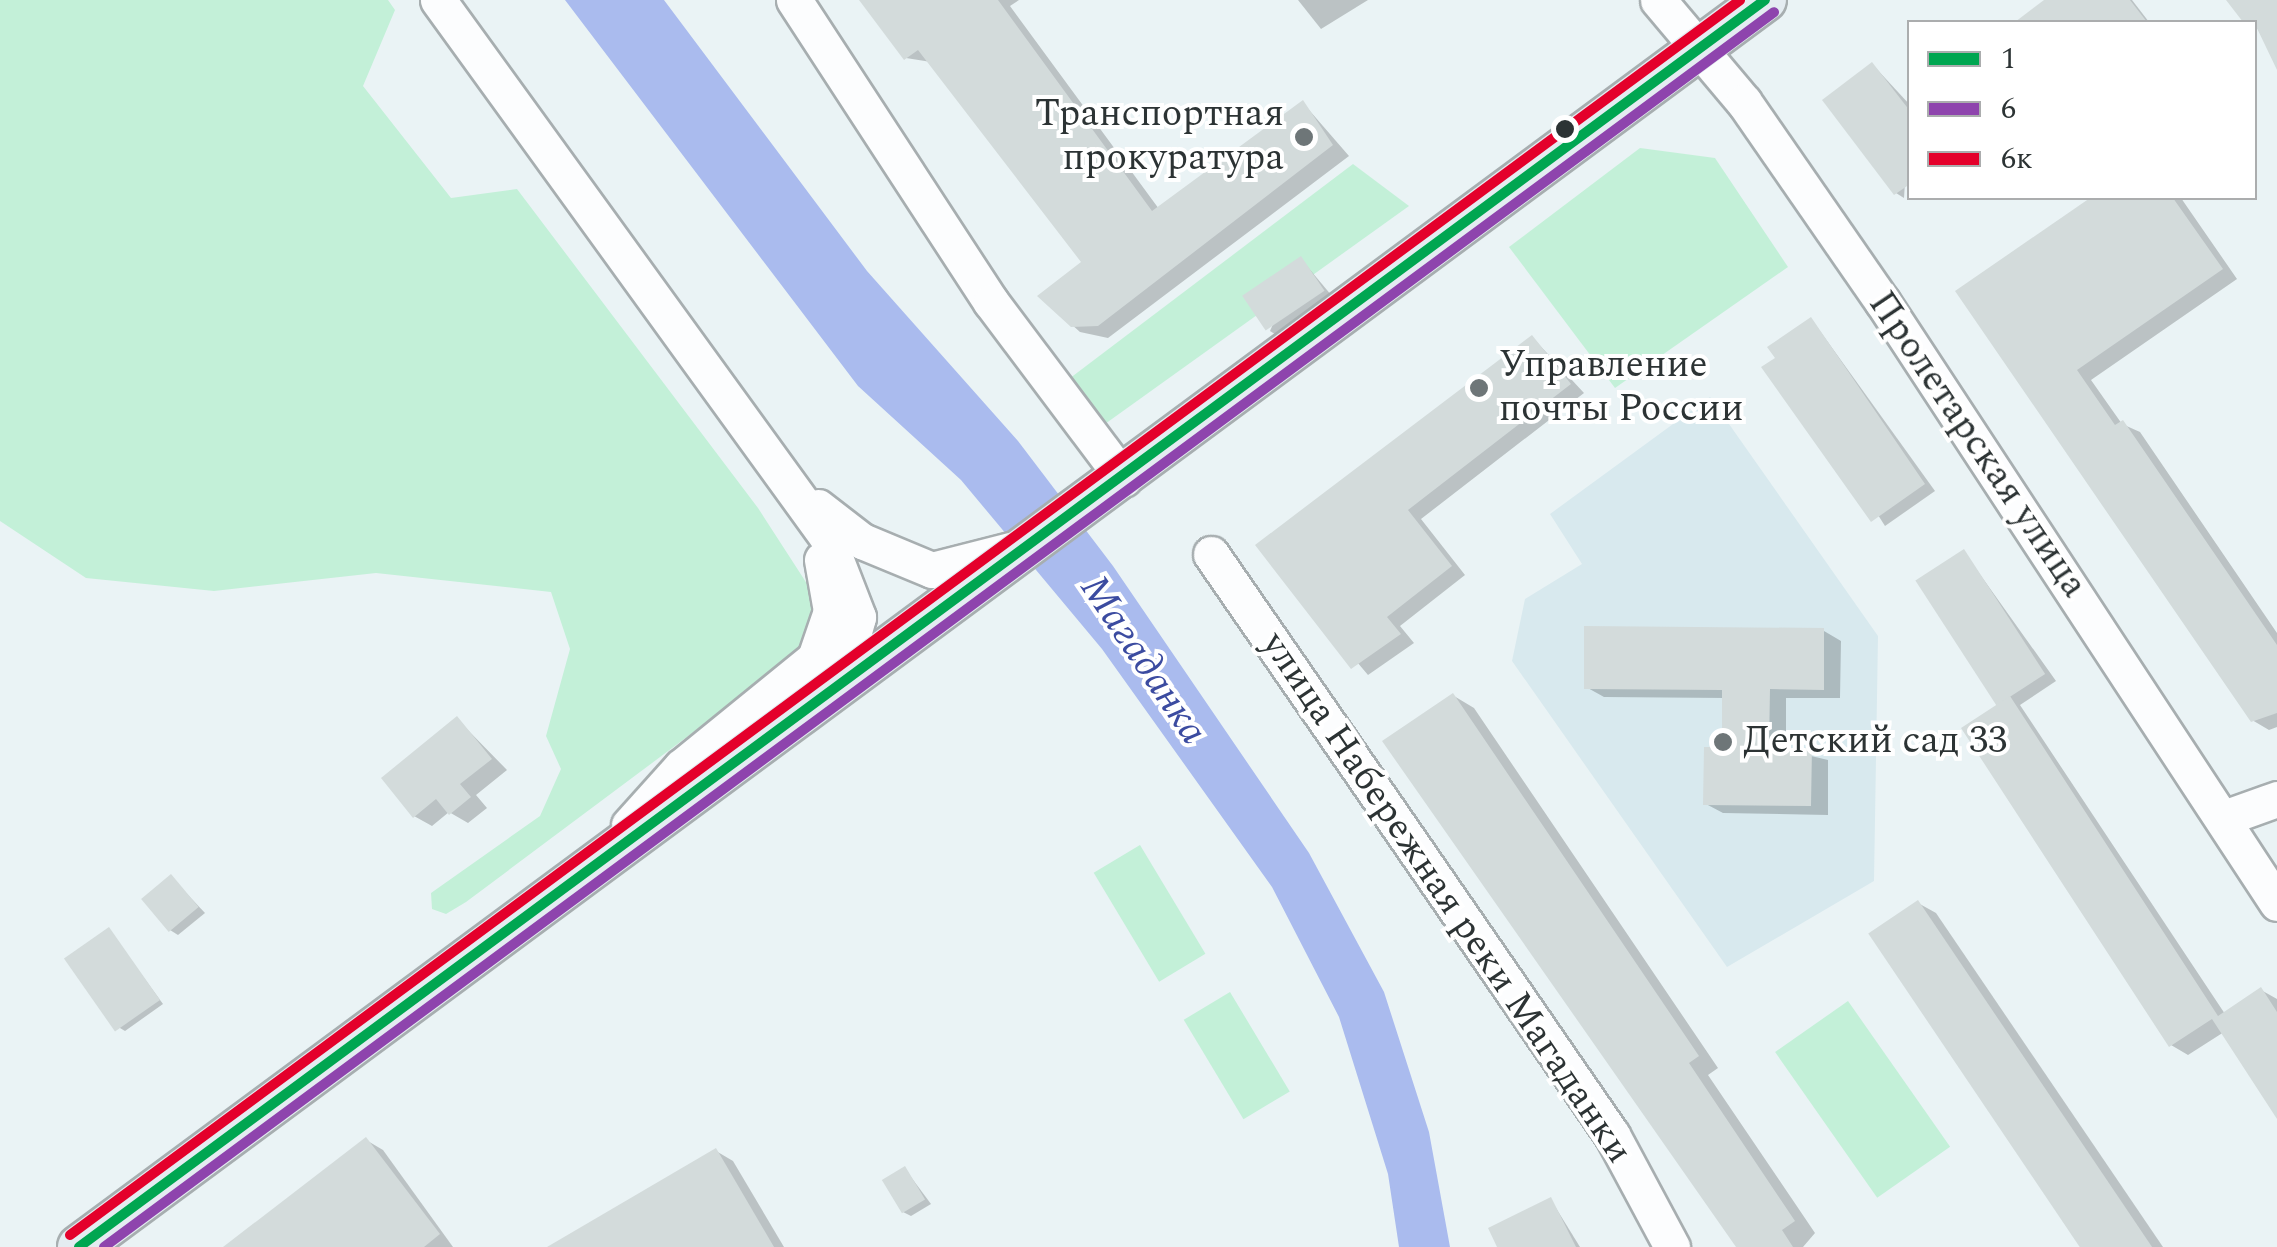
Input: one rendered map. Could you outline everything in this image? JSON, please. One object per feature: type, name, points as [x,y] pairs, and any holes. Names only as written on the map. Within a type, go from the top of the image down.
[{"type":"main road","points":[[79,1247],[834,696],[969,577],[1048,536],[1697,47],[1765,0]]},
{"type":"street","points":[[438,0],[781,479],[828,537],[855,602],[856,646],[834,696]]},
{"type":"street","points":[[794,0],[991,302],[1116,484]]},
{"type":"street","name":"Пролетарская улица","points":[[1658,0],[1697,47],[1882,301],[2277,904]]},
{"type":"street","points":[[781,479],[862,541],[918,566],[969,577]]},
{"type":"street","points":[[582,879],[681,766],[822,645],[827,573],[781,479]]},
{"type":"street","name":"улица Набережная реки Магаданки","points":[[1211,554],[1612,1135],[1672,1247]]},
{"type":"street","points":[[2224,818],[2277,799]]},
{"type":"shaded area","name":"Детский сад 33","points":[[1710,397],[1878,636],[1874,881],[1727,967],[1512,661],[1525,599],[1582,564],[1550,514]]},
{"type":"green space","points":[[0,0],[388,0],[395,10],[363,86],[451,198],[517,189],[758,508],[813,593],[810,645],[466,902],[446,914],[432,909],[431,893],[540,816],[561,769],[546,736],[570,649],[551,592],[376,573],[214,591],[86,578],[0,521]]},
{"type":"green space","points":[[1640,148],[1715,158],[1788,267],[1615,388],[1509,247]]},
{"type":"green space","points":[[1353,164],[1409,206],[1091,434],[1057,388]]},
{"type":"green space","points":[[1140,845],[1205,954],[1159,982],[1094,873]]},
{"type":"green space","points":[[1230,992],[1290,1091],[1243,1119],[1184,1020]]},
{"type":"green space","points":[[1848,1001],[1950,1147],[1877,1198],[1775,1052]]},
{"type":"water","name":"Магаданка","points":[[565,0],[664,0],[867,271],[1018,441],[1113,566],[1309,853],[1384,992],[1429,1132],[1450,1247],[1399,1247],[1388,1174],[1339,1017],[1272,887],[1102,649],[961,480],[858,386]]},
{"type":"building","points":[[859,0],[998,0],[1152,211],[1303,100],[1333,145],[1098,326],[1071,327],[1037,296],[1081,262],[918,50],[904,60]]},
{"type":"building","points":[[2044,0],[2130,0],[2145,20],[2018,20]]},
{"type":"building","points":[[2226,0],[2277,0],[2277,70],[2257,28],[2257,20],[2241,20]]},
{"type":"building","points":[[1872,62],[1907,107],[1907,186],[1894,195],[1822,100]]},
{"type":"building","points":[[2087,200],[2174,200],[2223,269],[2077,370],[2115,425],[2123,420],[2277,645],[2277,713],[2251,722],[1955,291]]},
{"type":"building","points":[[1301,256],[1324,291],[1266,331],[1242,296]]},
{"type":"building","points":[[1811,317],[1925,484],[1871,522],[1761,367],[1775,358],[1767,347]]},
{"type":"building","points":[[1532,335],[1571,384],[1408,510],[1452,566],[1387,617],[1401,634],[1351,669],[1255,545]]},
{"type":"building","points":[[1964,549],[2045,674],[1997,706],[1915,581]]},
{"type":"building","points":[[1584,626],[1824,628],[1824,690],[1770,689],[1769,748],[1812,748],[1811,806],[1703,805],[1704,747],[1722,747],[1722,690],[1584,689]]},
{"type":"building","points":[[1453,693],[1699,1056],[1689,1063],[1795,1221],[1782,1230],[1793,1247],[1736,1247],[1382,741]]},
{"type":"building","points":[[2010,696],[2218,1016],[2261,987],[2277,1012],[2277,1119],[2212,1019],[2169,1047],[1961,728]]},
{"type":"building","points":[[457,716],[492,759],[460,784],[471,797],[449,815],[436,799],[413,818],[381,778]]},
{"type":"building","points":[[171,874],[199,907],[169,932],[141,899]]},
{"type":"building","points":[[1918,900],[2152,1247],[2080,1247],[1868,934]]},
{"type":"building","points":[[109,927],[160,1000],[115,1031],[64,959]]},
{"type":"building","points":[[366,1137],[440,1234],[424,1247],[223,1247]]},
{"type":"building","points":[[716,1148],[774,1247],[547,1247]]},
{"type":"building","points":[[905,1166],[925,1199],[902,1213],[882,1180]]},
{"type":"building","points":[[1551,1197],[1576,1247],[1497,1247],[1488,1228]]},
{"type":"transit line","name":"6к","points":[[70,1235],[1740,0]]},
{"type":"transit line","name":"1","points":[[79,1247],[1765,0]]},
{"type":"transit line","name":"6","points":[[104,1247],[1774,12]]},
{"type":"place","name":"Транспортная прокуратура","points":[[1304,137]]},
{"type":"place","name":"Управление почты России","points":[[1479,388]]},
{"type":"place","name":"Детский сад 33","points":[[1723,742]]}]
